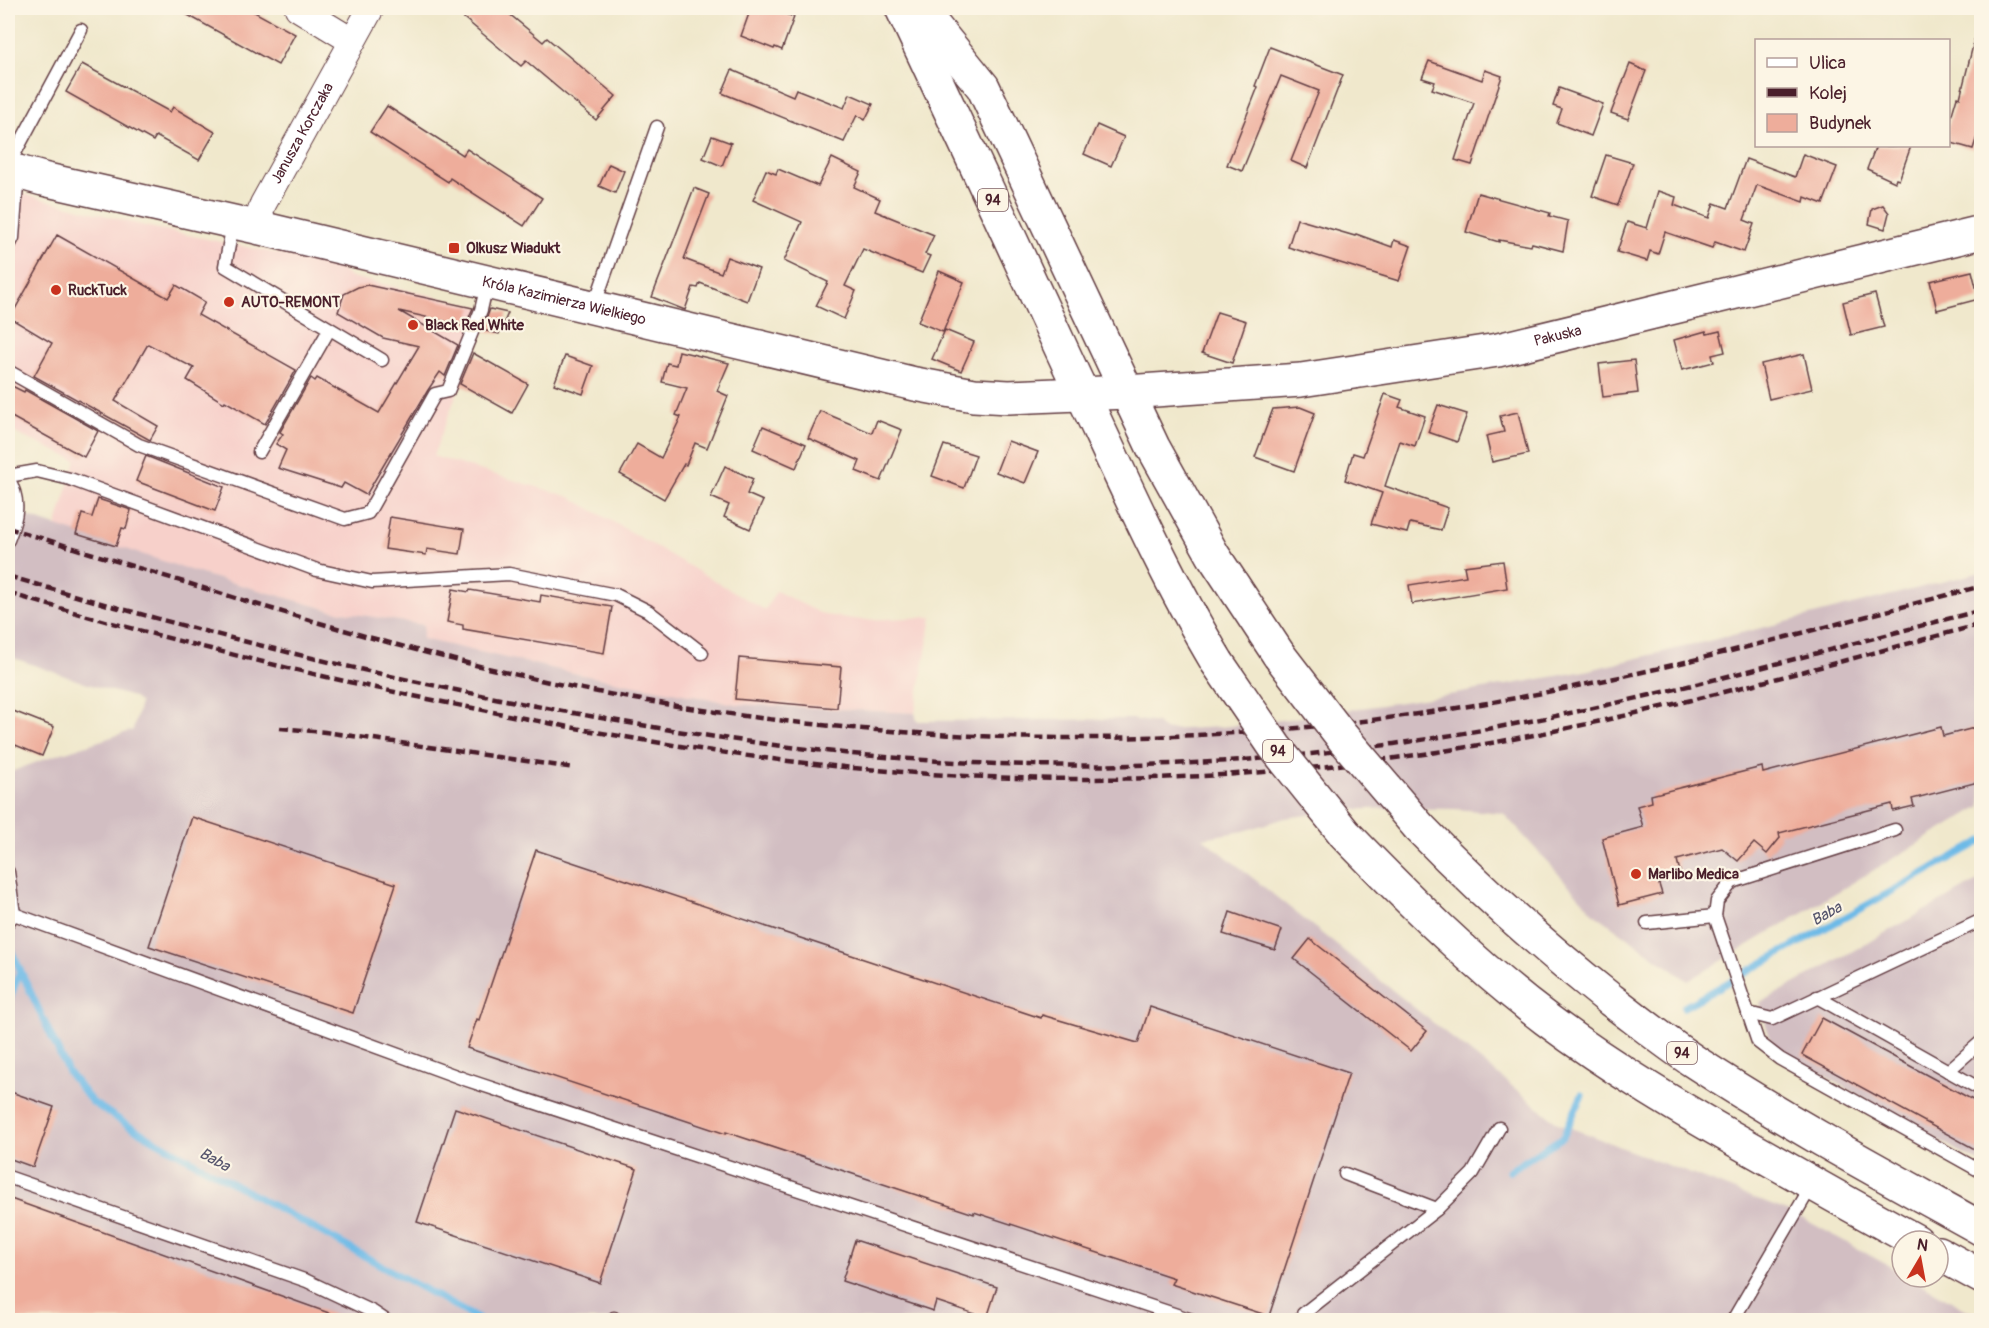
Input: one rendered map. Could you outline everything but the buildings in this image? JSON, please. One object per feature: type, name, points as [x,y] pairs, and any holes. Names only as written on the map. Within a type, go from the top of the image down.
[{"type":"main road","name":"94","points":[[902,8],[1114,465],[1181,599],[1217,662],[1275,747],[1345,834],[1444,933],[1545,1018],[1671,1103],[1894,1229]]},
{"type":"main road","name":"94","points":[[920,8],[983,87],[1153,447],[1208,545],[1279,655],[1343,738],[1419,826],[1484,892],[1539,941],[1627,1012],[1694,1061],[1834,1147],[1982,1229]]},
{"type":"main road","name":"Króla Kazimierza Wielkiego","points":[[11,169],[43,179],[955,393],[1009,397],[1126,392]]},
{"type":"main road","name":"Pakuska","points":[[1126,392],[1301,380],[1498,350],[1982,232]]},
{"type":"main road","points":[[1950,1260],[1982,1277]]},
{"type":"street","points":[[298,8],[352,41]]},
{"type":"street","name":"Janusza Korczaka","points":[[245,225],[263,204],[371,8]]},
{"type":"lane","points":[[8,247],[13,238],[11,169],[81,30]]},
{"type":"lane","points":[[594,307],[657,127]]},
{"type":"lane","points":[[245,225],[225,266],[382,360]]},
{"type":"lane","points":[[8,371],[139,445],[345,519],[368,513],[435,394],[448,391],[481,310],[487,283]]},
{"type":"lane","points":[[259,452],[329,330]]},
{"type":"lane","points":[[8,540],[17,508],[15,492],[8,477],[36,471],[70,479],[316,570],[372,582],[508,574],[616,595],[648,612],[702,653]]},
{"type":"lane","points":[[1895,830],[1732,882],[1717,901],[1715,916],[1758,1042],[1780,1059],[1982,1172]]},
{"type":"lane","points":[[8,872],[10,918],[464,1079],[1192,1320]]},
{"type":"lane","points":[[1647,924],[1715,916]]},
{"type":"lane","points":[[1746,1008],[1772,1019],[1982,920]]},
{"type":"lane","points":[[1817,998],[1982,1090]]},
{"type":"lane","points":[[1948,1071],[1982,1041]]},
{"type":"lane","points":[[1301,1320],[1303,1314],[1437,1209],[1473,1173],[1499,1128]]},
{"type":"lane","points":[[1345,1174],[1437,1209]]},
{"type":"lane","points":[[8,1177],[307,1281],[385,1320]]},
{"type":"lane","points":[[1733,1320],[1813,1184]]},
{"type":"shaded area","points":[[8,190],[149,227],[305,259],[339,268],[351,277],[489,309],[433,456],[570,497],[765,610],[776,591],[824,615],[862,620],[932,617],[915,713],[735,704],[577,674],[421,639],[424,625],[330,610],[208,576],[56,527],[76,460],[17,434],[8,427]]},
{"type":"shaded area","points":[[8,510],[208,576],[330,610],[424,625],[422,639],[577,674],[735,704],[915,713],[917,721],[1131,719],[1157,723],[1164,730],[1222,727],[1281,720],[1455,694],[1585,671],[1981,572],[1981,806],[1688,981],[1595,914],[1503,813],[1455,809],[1347,810],[1285,818],[1244,831],[1203,838],[1558,1123],[1795,1214],[1890,1266],[1890,1289],[1930,1289],[1981,1320],[8,1320],[8,773],[133,730],[140,703],[133,697],[8,656]]},
{"type":"shaded area","points":[[1981,879],[1981,1164],[1772,1046],[1760,1003]]},
{"type":"waterway","name":"Baba","points":[[1684,1007],[1982,841]]},
{"type":"waterway","name":"Baba","points":[[10,948],[68,1072],[92,1102],[129,1126],[480,1320]]},
{"type":"waterway","points":[[10,998],[20,971]]},
{"type":"waterway","name":"Baba","points":[[1509,1171],[1563,1137],[1582,1095]]},
{"type":"railway","points":[[8,528],[218,593],[430,654],[573,687],[684,707],[795,722],[907,732],[1020,737],[1133,737],[1245,732],[1357,722],[1469,706],[1534,695],[1663,667],[1982,586]]},
{"type":"railway","points":[[8,576],[208,632],[343,665],[479,695],[614,720],[681,732],[816,750],[939,761],[1064,766],[1188,763],[1311,754],[1473,732],[1673,690],[1982,610]]},
{"type":"railway","points":[[8,593],[182,642],[300,671],[418,697],[627,737],[777,760],[877,770],[1062,779],[1124,779],[1248,773],[1371,761],[1449,750],[1602,721],[1679,703],[1982,624]]},
{"type":"railway","points":[[280,728],[325,732],[574,768]]},
{"type":"place","name":"Olkusz Wiadukt","points":[[454,248]]},
{"type":"place","name":"RuckTuck","points":[[56,290]]},
{"type":"place","name":"AUTO-REMONT","points":[[229,302]]},
{"type":"place","name":"Black Red White","points":[[413,325]]},
{"type":"place","name":"Marlibo Medica","points":[[1636,874]]}]
